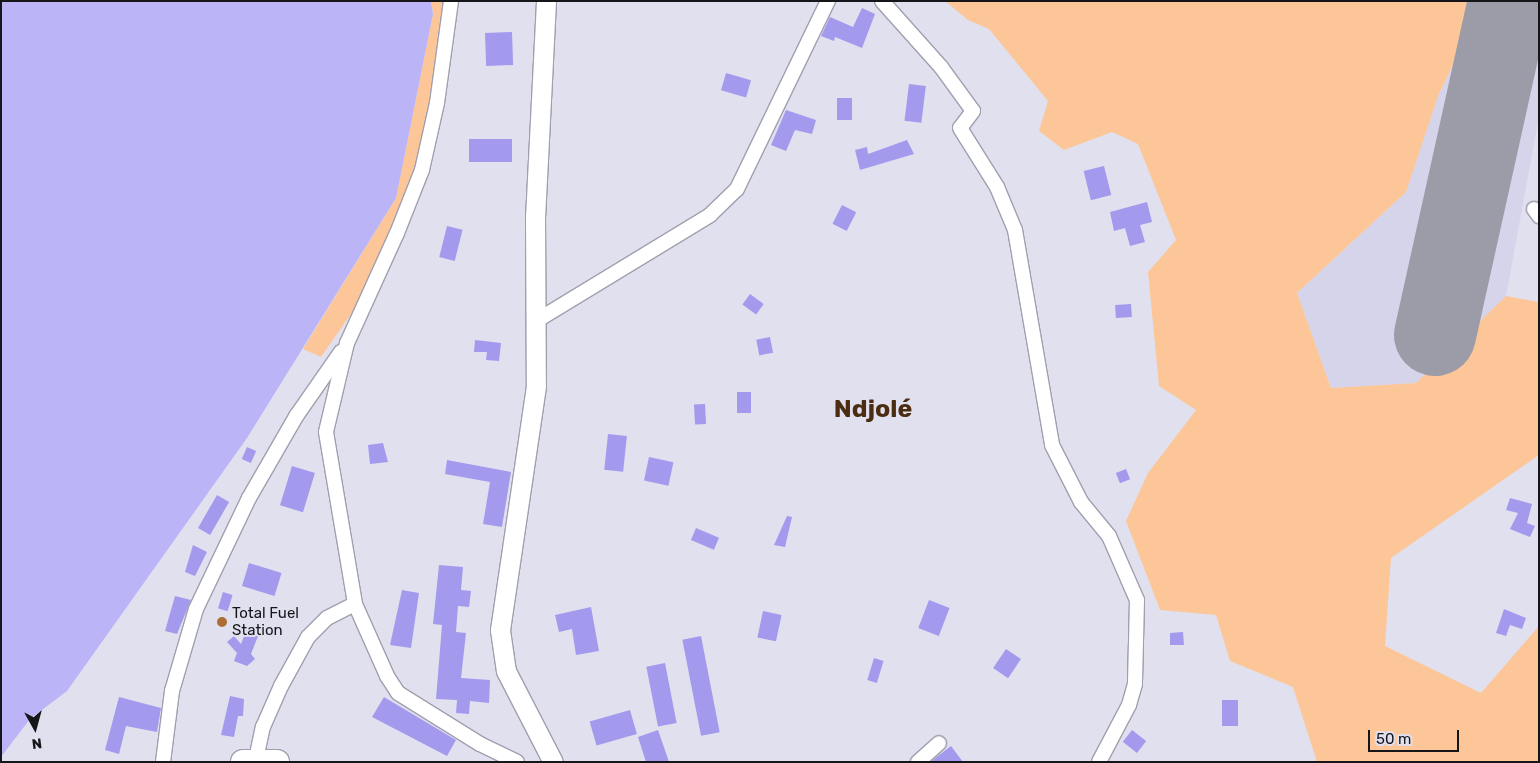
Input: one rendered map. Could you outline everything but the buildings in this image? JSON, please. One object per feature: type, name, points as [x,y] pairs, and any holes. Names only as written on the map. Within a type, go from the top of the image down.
[{"type":"street","points":[[163,762],[172,691],[196,609],[249,498],[297,415],[347,343],[397,233],[422,170],[437,103],[451,1]]},
{"type":"street","points":[[546,1],[535,216],[536,386],[503,603],[500,648],[506,671],[553,762]]},
{"type":"street","points":[[536,321],[710,215],[737,190],[828,1]]},
{"type":"street","points":[[882,1],[941,67],[973,111],[960,128],[997,187],[1014,230],[1052,446],[1081,502],[1113,542],[1137,600],[1135,684],[1129,705],[1099,762]]},
{"type":"street","points":[[347,343],[326,432],[355,604],[398,693],[480,744],[517,762]]},
{"type":"street","points":[[259,761],[263,727],[280,686],[308,637],[327,618],[355,604]]},
{"type":"street","points":[[918,762],[939,743]]},
{"type":"shaded area","points":[[1,1],[431,1],[433,14],[396,198],[247,438],[67,691],[30,719],[1,757]]},
{"type":"shaded area","points":[[431,1],[447,1],[425,140],[400,209],[358,304],[321,357],[303,349],[396,198],[433,14]]},
{"type":"shaded area","points":[[945,1],[1484,1],[1438,96],[1406,192],[1297,293],[1331,388],[1416,383],[1506,296],[1539,302],[1539,455],[1391,558],[1385,646],[1481,693],[1539,626],[1539,762],[1317,762],[1293,687],[1230,661],[1216,615],[1160,610],[1126,521],[1148,473],[1196,410],[1159,386],[1148,272],[1176,240],[1138,144],[1112,132],[1064,150],[1039,131],[1048,101],[989,29],[968,20]]},
{"type":"shaded area","points":[[1484,1],[1539,1],[1539,117],[1506,296],[1416,383],[1331,388],[1297,293],[1406,192],[1438,96]]},
{"type":"runway","points":[[1435,335],[1509,1]]},
{"type":"place","name":"Total Fuel Station","points":[[222,622]]},
{"type":"district","name":"Ndjolé","points":[[873,409]]}]
